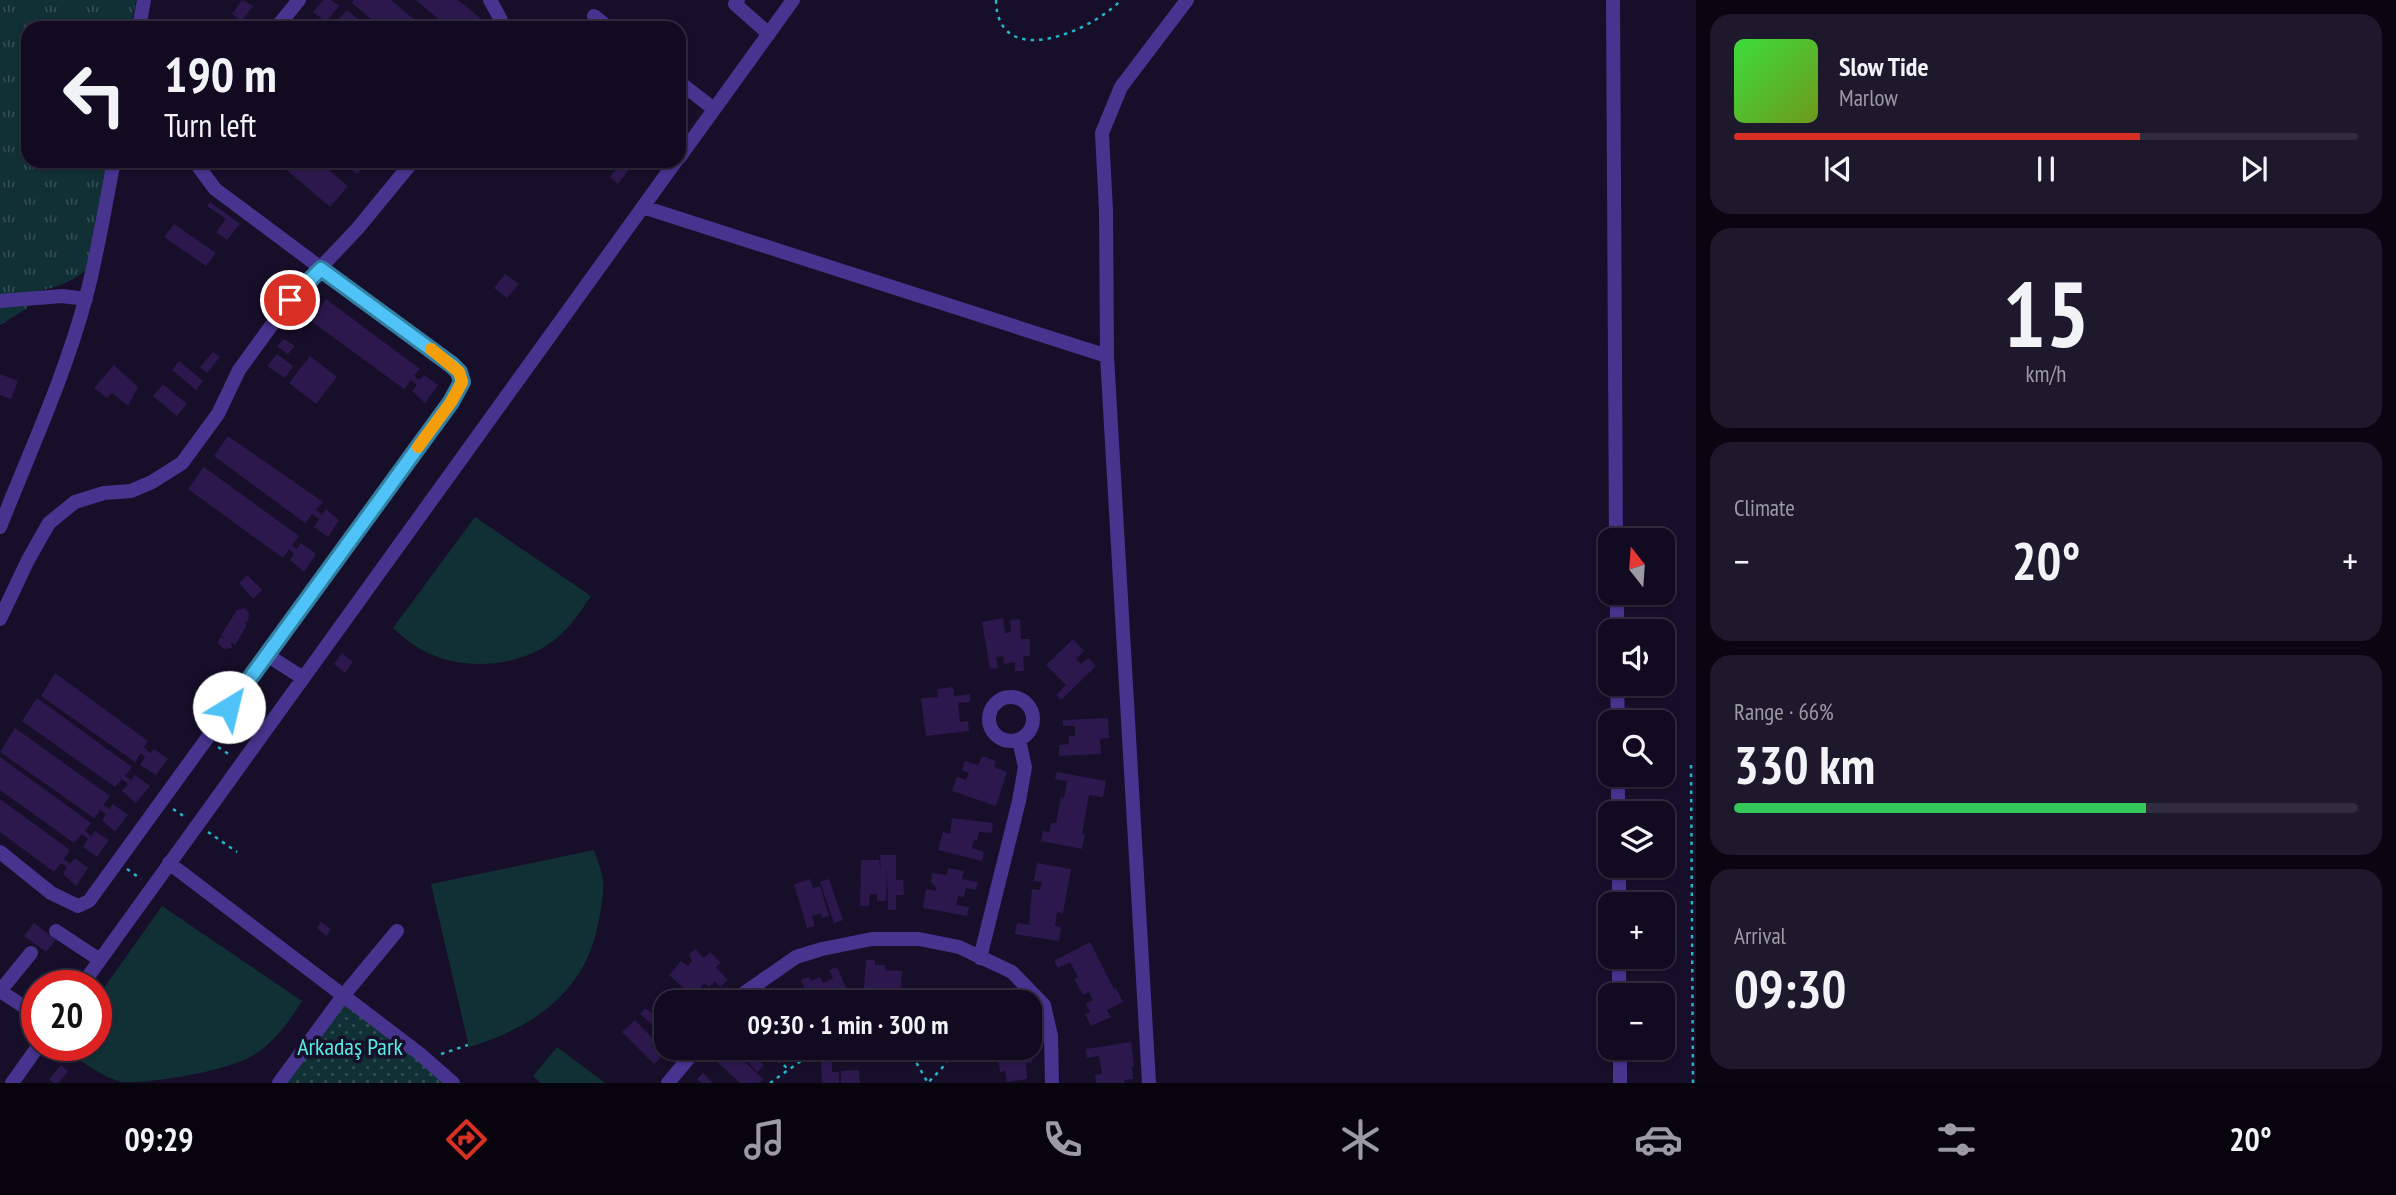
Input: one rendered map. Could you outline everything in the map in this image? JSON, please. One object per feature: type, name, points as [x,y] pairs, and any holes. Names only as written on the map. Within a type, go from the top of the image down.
[{"type":"street","points":[[140,21],[144,0]]},
{"type":"street","points":[[282,21],[299,0]]},
{"type":"street","points":[[490,0],[501,21]]},
{"type":"street","points":[[738,0],[735,4],[769,34]]},
{"type":"street","points":[[686,148],[793,0]]},
{"type":"street","points":[[1149,1083],[1107,356],[1106,211],[1102,133],[1121,87],[1187,0]]},
{"type":"street","points":[[1613,0],[1616,528]]},
{"type":"street","points":[[594,16],[600,21]]},
{"type":"street","points":[[686,87],[714,109]]},
{"type":"street","points":[[1,521],[57,388],[86,299],[113,168]]},
{"type":"street","points":[[0,852],[51,893],[78,906],[89,901],[443,414],[462,382],[459,372],[452,365],[215,189],[199,168]]},
{"type":"street","points":[[0,619],[49,523],[75,502],[104,493],[131,491],[152,482],[182,463],[218,414],[239,370],[290,300],[358,228],[407,168]]},
{"type":"street","points":[[93,970],[671,168]]},
{"type":"street","points":[[643,207],[1107,356]]},
{"type":"street","points":[[0,301],[62,296],[86,299]]},
{"type":"street","points":[[267,655],[303,678]]},
{"type":"street","points":[[980,958],[1025,767],[1019,740]]},
{"type":"street","points":[[169,863],[453,1083]]},
{"type":"street","points":[[56,931],[100,960]]},
{"type":"street","points":[[279,1083],[343,996],[397,931]]},
{"type":"street","points":[[749,990],[796,957],[834,946],[872,939],[919,939],[959,947],[1012,972],[1044,1005],[1051,1036],[1052,1083]]},
{"type":"street","points":[[21,1005],[0,991],[31,953]]},
{"type":"street","points":[[668,1083],[687,1060]]},
{"type":"street","points":[[1620,1060],[1620,1083]]},
{"type":"street","points":[[12,1083],[28,1061]]},
{"type":"path","points":[[996,0],[996,16],[1009,34],[1028,40],[1056,37],[1084,27],[1121,0]]},
{"type":"path","points":[[216,745],[242,762]]},
{"type":"path","points":[[1691,765],[1693,1083]]},
{"type":"path","points":[[171,808],[237,852]]},
{"type":"path","points":[[121,865],[152,887]]},
{"type":"path","points":[[425,1059],[468,1045]]},
{"type":"path","points":[[778,1060],[788,1069]]},
{"type":"path","points":[[770,1083],[801,1060]]},
{"type":"path","points":[[915,1060],[928,1083],[947,1060]]},
{"type":"green space","points":[[0,0],[136,0],[132,21],[21,21],[21,168],[106,168],[86,270],[63,284],[37,291],[26,309],[0,325]]},
{"type":"green space","points":[[475,517],[591,596],[557,638],[528,655],[495,663],[460,663],[428,653],[393,628]]},
{"type":"green space","points":[[594,850],[602,877],[603,897],[591,948],[581,970],[568,988],[534,1018],[469,1047],[431,884]]},
{"type":"green space","points":[[162,906],[302,1001],[274,1039],[240,1062],[188,1075],[122,1082],[80,1061],[112,1061],[112,976]]},
{"type":"green space","name":"Arkadaş Park","points":[[343,996],[453,1083],[279,1083]]},
{"type":"green space","points":[[557,1047],[605,1083],[541,1083],[533,1076]]},
{"type":"building","points":[[242,0],[253,6],[242,21],[232,14]]},
{"type":"building","points":[[323,0],[331,0],[339,6],[327,21],[313,12]]},
{"type":"building","points":[[354,0],[391,0],[416,21],[374,21],[352,3]]},
{"type":"building","points":[[416,0],[458,0],[484,21],[441,21]]},
{"type":"building","points":[[347,10],[360,21],[337,21]]},
{"type":"building","points":[[284,168],[326,168],[348,186],[330,207]]},
{"type":"building","points":[[350,168],[362,168],[357,174]]},
{"type":"building","points":[[617,168],[630,168],[618,184],[610,177]]},
{"type":"building","points":[[210,202],[240,224],[227,240],[216,232],[226,219],[207,206]]},
{"type":"building","points":[[174,224],[216,253],[206,266],[164,237]]},
{"type":"building","points":[[505,274],[519,284],[507,298],[494,288]]},
{"type":"building","points":[[326,299],[420,369],[414,375],[419,380],[424,375],[438,385],[425,403],[412,391],[417,385],[411,380],[404,389],[311,321]]},
{"type":"building","points":[[284,339],[295,346],[288,354],[277,346]]},
{"type":"building","points":[[213,352],[220,357],[207,373],[200,367]]},
{"type":"building","points":[[277,354],[293,366],[285,378],[267,366]]},
{"type":"building","points":[[310,356],[337,377],[316,404],[289,383]]},
{"type":"building","points":[[179,361],[203,381],[196,390],[172,370]]},
{"type":"building","points":[[114,365],[138,387],[128,406],[112,393],[107,398],[94,388]]},
{"type":"building","points":[[0,374],[18,381],[11,399],[0,395]]},
{"type":"building","points":[[163,384],[187,404],[177,416],[153,396]]},
{"type":"building","points":[[228,436],[323,502],[316,510],[322,515],[326,509],[339,520],[328,537],[314,527],[319,519],[312,514],[305,523],[214,456]]},
{"type":"building","points":[[204,467],[299,536],[292,545],[297,549],[301,543],[316,554],[304,572],[290,560],[294,554],[289,549],[283,558],[188,489]]},
{"type":"building","points":[[247,575],[262,590],[253,599],[239,583]]},
{"type":"building","points":[[245,608],[249,613],[248,622],[244,622],[247,625],[235,645],[231,642],[232,648],[225,649],[218,644],[219,638],[224,637],[221,635],[237,610]]},
{"type":"building","points":[[1003,618],[1005,633],[1011,632],[1010,620],[1020,619],[1021,639],[1030,639],[1030,656],[1023,656],[1024,671],[1015,671],[1015,662],[1004,664],[1003,656],[996,657],[998,668],[990,669],[982,622]]},
{"type":"building","points":[[1073,639],[1084,651],[1076,659],[1081,664],[1088,658],[1096,666],[1061,700],[1056,695],[1066,685],[1046,665]]},
{"type":"building","points":[[342,653],[353,662],[345,673],[334,664]]},
{"type":"building","points":[[55,673],[148,741],[144,747],[150,753],[154,749],[168,759],[156,775],[140,765],[145,757],[141,753],[135,762],[41,696]]},
{"type":"building","points":[[953,687],[954,696],[970,694],[970,702],[958,703],[960,722],[968,721],[969,731],[926,736],[921,698],[938,697],[937,689]]},
{"type":"building","points":[[37,698],[132,767],[125,776],[131,780],[135,775],[150,786],[136,803],[122,791],[128,784],[122,779],[115,787],[22,721]]},
{"type":"building","points":[[1108,718],[1109,738],[1100,739],[1101,754],[1059,756],[1059,745],[1069,744],[1069,736],[1075,736],[1075,726],[1063,726],[1063,720]]},
{"type":"building","points":[[15,728],[110,796],[103,805],[109,809],[113,804],[128,815],[115,832],[102,820],[106,814],[100,810],[94,818],[0,752]]},
{"type":"building","points":[[982,756],[996,761],[994,767],[1007,772],[996,806],[952,791],[957,777],[966,780],[969,773],[962,770],[965,761],[978,765]]},
{"type":"building","points":[[0,757],[91,823],[85,831],[91,836],[95,831],[109,840],[97,857],[83,847],[88,839],[82,834],[74,843],[0,790]]},
{"type":"building","points":[[1057,772],[1106,781],[1103,797],[1089,795],[1082,849],[1041,841],[1043,831],[1049,832],[1051,823],[1056,823],[1061,797],[1064,798],[1067,781],[1055,779]]},
{"type":"building","points":[[0,799],[70,850],[64,859],[70,864],[75,858],[88,868],[76,886],[63,874],[67,867],[61,863],[54,872],[0,832]]},
{"type":"building","points":[[952,818],[993,823],[992,833],[979,832],[977,840],[974,840],[972,848],[984,852],[982,861],[938,850],[943,832],[950,834]]},
{"type":"building","points":[[880,855],[896,855],[896,880],[903,880],[904,895],[896,895],[896,910],[888,910],[887,870],[886,901],[877,901],[877,894],[870,894],[869,906],[860,906],[861,860],[879,860],[881,871]]},
{"type":"building","points":[[1037,863],[1071,869],[1063,913],[1057,912],[1055,926],[1061,927],[1059,941],[1015,934],[1017,923],[1029,925],[1032,889],[1040,890],[1042,882],[1034,881]]},
{"type":"building","points":[[948,868],[964,871],[962,879],[978,882],[976,890],[966,888],[964,897],[958,896],[956,905],[969,907],[967,916],[923,908],[926,889],[936,891],[931,882],[932,873],[947,875]]},
{"type":"building","points":[[810,879],[813,888],[820,886],[829,916],[822,918],[821,913],[812,916],[815,926],[807,928],[794,884]]},
{"type":"building","points":[[829,879],[843,920],[834,923],[820,882]]},
{"type":"building","points":[[321,922],[331,929],[326,936],[317,928]]},
{"type":"building","points":[[34,923],[56,940],[46,952],[24,936]]},
{"type":"building","points":[[1090,942],[1123,1002],[1107,1010],[1111,1017],[1091,1026],[1085,1014],[1090,1012],[1086,1004],[1093,1000],[1089,992],[1083,995],[1074,979],[1078,977],[1070,962],[1058,968],[1054,961]]},
{"type":"building","points":[[695,949],[704,958],[710,952],[721,963],[716,967],[728,980],[720,987],[715,981],[709,987],[704,983],[699,990],[686,990],[669,975],[681,961],[688,966],[692,961],[689,954]]},
{"type":"building","points":[[866,960],[875,960],[875,965],[885,965],[885,970],[902,971],[901,990],[864,990]]},
{"type":"building","points":[[837,967],[847,990],[805,990],[801,980],[809,977],[811,981],[820,977],[823,983],[833,978],[829,970]]},
{"type":"building","points":[[645,1008],[654,1015],[654,1026],[640,1014]]},
{"type":"building","points":[[635,1020],[654,1040],[654,1060],[658,1060],[654,1064],[622,1032]]},
{"type":"building","points":[[1131,1042],[1133,1079],[1124,1080],[1125,1083],[1096,1083],[1095,1075],[1102,1074],[1099,1056],[1087,1058],[1086,1049]]},
{"type":"building","points":[[715,1060],[743,1060],[763,1079],[759,1083],[740,1083]]},
{"type":"building","points":[[746,1060],[759,1060],[764,1065],[757,1072]]},
{"type":"building","points":[[998,1060],[1032,1060],[1026,1063],[1027,1079],[1007,1082],[1005,1071],[1000,1072]]},
{"type":"building","points":[[821,1061],[832,1061],[832,1072],[839,1072],[839,1083],[822,1083]]},
{"type":"building","points":[[61,1065],[68,1071],[59,1083],[53,1083],[49,1079]]},
{"type":"building","points":[[859,1070],[860,1083],[841,1083],[841,1071]]},
{"type":"building","points":[[703,1073],[713,1083],[701,1083],[697,1079]]},
{"type":"slow traffic","points":[[418,447],[451,402],[462,382],[459,372],[431,349]]},
{"type":"route","points":[[229,707],[451,402],[462,382],[459,372],[452,365],[321,269],[290,300]]}]
